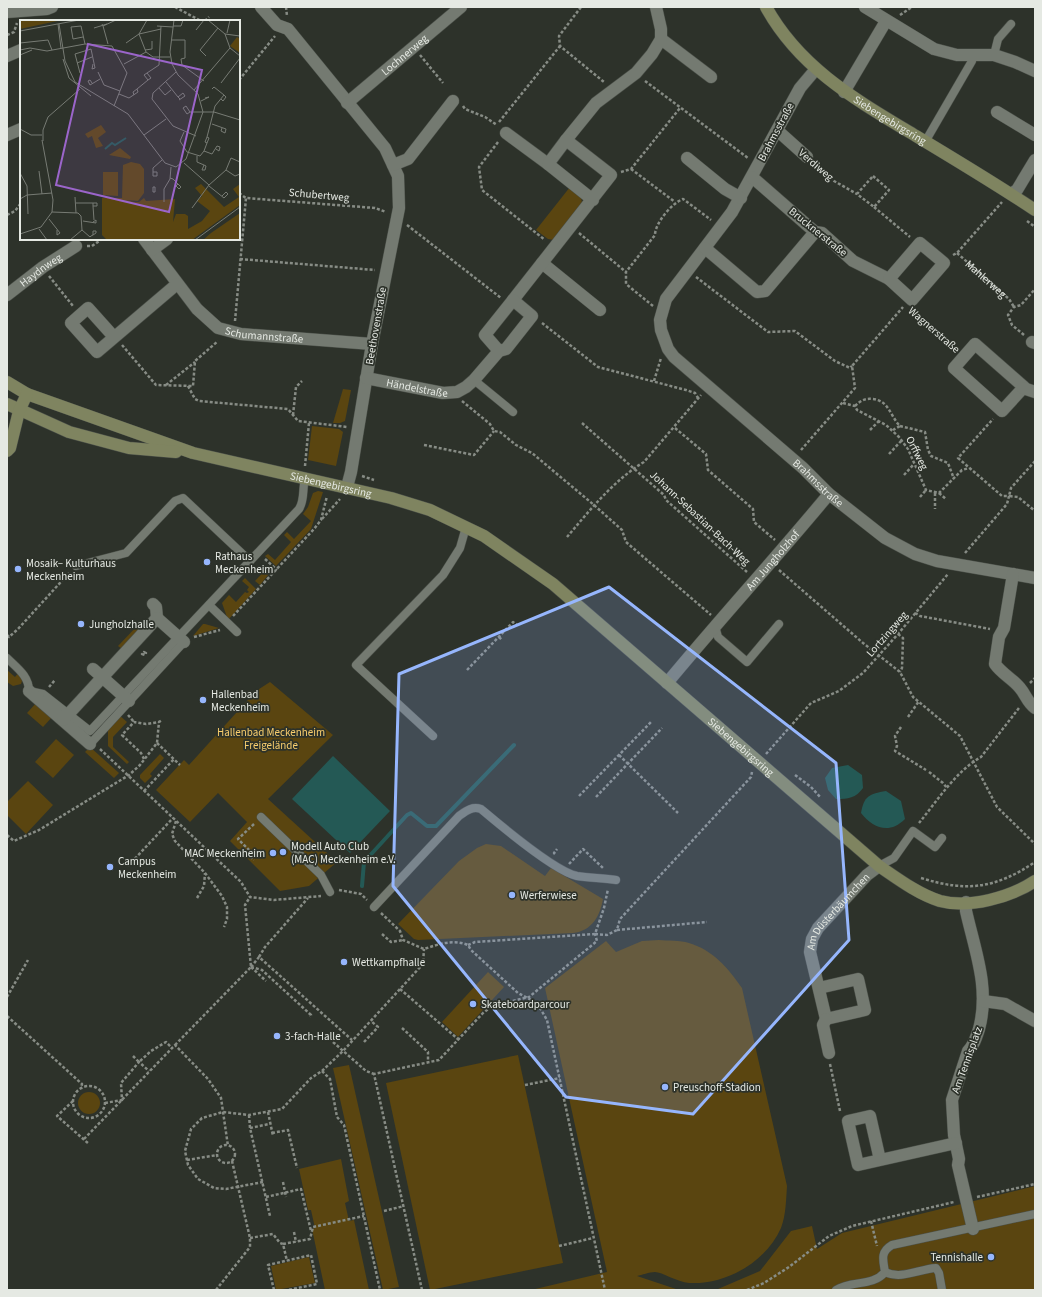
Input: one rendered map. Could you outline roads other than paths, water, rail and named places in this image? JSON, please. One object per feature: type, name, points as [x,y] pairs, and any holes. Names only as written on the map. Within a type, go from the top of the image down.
[{"type":"street","points":[[16,15],[52,7]]},
{"type":"street","name":"Beethovenstraße","points":[[261,7],[277,25],[288,29],[385,148],[398,176],[399,199],[397,220],[372,344],[351,472],[344,492]]},
{"type":"street","name":"Lochnerweg","points":[[347,103],[461,7]]},
{"type":"street","points":[[548,164],[596,103],[636,73],[661,39],[661,29],[656,7]]},
{"type":"street","name":"Siebengebirgsring","points":[[766,7],[792,43],[816,69],[844,92],[1035,210]]},
{"type":"street","points":[[865,7],[934,49],[945,53],[972,56],[994,55],[1035,71]]},
{"type":"street","points":[[844,92],[886,21]]},
{"type":"street","points":[[661,39],[711,77]]},
{"type":"street","points":[[7,56],[20,50]]},
{"type":"street","name":"Brahmsstraße","points":[[816,69],[800,88],[741,198],[721,228],[666,299],[662,309],[661,330],[668,350],[674,357],[817,480],[829,494],[885,538],[898,546],[926,558],[956,565],[1035,578]]},
{"type":"street","points":[[393,165],[408,159],[457,102]]},
{"type":"street","points":[[997,112],[1035,135]]},
{"type":"street","points":[[7,135],[20,128]]},
{"type":"street","points":[[501,129],[593,200]]},
{"type":"street","name":"Verdiweg","points":[[778,131],[807,156]]},
{"type":"street","points":[[499,351],[485,335],[611,176],[566,140]]},
{"type":"street","points":[[687,158],[725,189],[741,198]]},
{"type":"street","points":[[1011,194],[1017,190],[1035,160]]},
{"type":"street","name":"Brucknerstraße","points":[[752,177],[815,232],[822,233],[853,261],[888,279],[907,301],[912,300],[944,263],[920,243],[888,279]]},
{"type":"street","points":[[705,248],[757,292],[765,291],[815,232]]},
{"type":"street","name":"Schumannstraße","points":[[145,240],[177,284],[208,320],[229,332],[372,344]]},
{"type":"street","points":[[152,250],[165,240]]},
{"type":"street","name":"Haydnweg","points":[[7,295],[76,246]]},
{"type":"street","points":[[542,263],[600,310]]},
{"type":"street","points":[[114,337],[88,308],[71,323],[97,352],[177,284]]},
{"type":"street","name":"Händelstraße","points":[[366,378],[443,393],[457,392],[474,380],[499,351],[506,349],[532,316],[511,302]]},
{"type":"street","name":"Wagnerstraße","points":[[1023,388],[1002,411],[954,368],[975,344],[1024,386],[1023,388],[1035,392]]},
{"type":"street","name":"Siebengebirgsring","points":[[7,382],[27,394],[193,453]]},
{"type":"street","points":[[7,451],[10,448],[19,411],[27,394]]},
{"type":"street","name":"Siebengebirgsring","points":[[7,404],[19,411],[69,432],[129,448],[193,453],[308,474],[344,492],[391,498],[430,510],[484,536],[538,573],[759,763],[821,814],[879,866],[908,886],[941,901],[966,902],[984,901],[1009,895],[1035,881]]},
{"type":"street","points":[[7,424],[19,411]]},
{"type":"street","name":"Am Jungholzhof","points":[[667,683],[755,579],[785,548],[829,494]]},
{"type":"street","points":[[1013,574],[1004,628],[1002,631],[995,664],[998,670],[1021,688],[1024,697],[1035,708]]},
{"type":"street","points":[[65,717],[98,673],[153,610],[181,640]]},
{"type":"street","points":[[98,673],[126,698]]},
{"type":"street","points":[[29,691],[65,717],[90,744]]},
{"type":"street","name":"Am Düsterbäumchen","points":[[829,1053],[823,1025],[826,1019],[810,952],[812,939],[818,928],[868,875],[879,866]]},
{"type":"street","name":"Am Tennisplatz","points":[[966,902],[976,955],[981,969],[983,1001],[982,1020],[972,1047],[968,1051],[965,1058],[952,1100],[954,1135],[959,1159],[958,1165],[973,1228]]},
{"type":"street","points":[[819,988],[858,979],[865,1010],[826,1019]]},
{"type":"street","points":[[983,1001],[1005,1004],[1035,1021]]},
{"type":"street","points":[[880,1160],[870,1116],[848,1121],[858,1165],[956,1143]]},
{"type":"lane","points":[[994,55],[998,39],[1011,24]]},
{"type":"lane","points":[[925,142],[972,61],[972,56]]},
{"type":"lane","points":[[474,380],[513,412]]},
{"type":"lane","points":[[7,657],[65,717],[90,731],[126,698],[181,640],[209,605],[259,553],[304,502],[303,487],[308,474]]},
{"type":"lane","points":[[76,566],[126,553],[175,501],[183,498],[250,561]]},
{"type":"lane","points":[[432,736],[356,665],[443,575],[460,548],[466,527]]},
{"type":"lane","points":[[209,605],[237,632]]},
{"type":"lane","points":[[715,626],[718,637],[747,662],[779,624]]},
{"type":"lane","points":[[7,657],[25,676],[29,683],[29,691],[43,694]]},
{"type":"lane","points":[[90,744],[126,698]]},
{"type":"lane","points":[[374,907],[460,816],[467,810],[476,807],[481,809],[522,842],[563,871],[576,876],[616,880]]},
{"type":"lane","points":[[260,817],[321,875],[330,892]]},
{"type":"lane","points":[[879,866],[894,858],[913,831],[935,847],[942,838]]},
{"type":"lane","points":[[836,1290],[857,1282],[874,1281],[881,1277],[884,1268],[882,1255],[885,1249],[892,1245],[1035,1214]]},
{"type":"lane","points":[[884,1268],[891,1275],[900,1275],[936,1268],[939,1273],[942,1290]]},
{"type":"water","points":[[333,756],[390,811],[350,853],[292,799]]},
{"type":"water","points":[[848,765],[862,775],[863,788],[858,794],[851,797],[836,799],[828,790],[825,778],[832,768]]},
{"type":"water","points":[[886,791],[901,801],[905,819],[893,827],[882,828],[871,823],[861,813],[862,807],[868,797],[875,793]]},
{"type":"waterway","points":[[362,886],[364,862],[407,815],[411,813],[427,826],[436,826],[514,745]]},
{"type":"place","name":"Rathaus Meckenheim","points":[[207,562]]},
{"type":"place","name":"Mosaik– Kulturhaus Meckenheim","points":[[18,569]]},
{"type":"place","name":"Jungholzhalle","points":[[81,624]]},
{"type":"place","name":"Hallenbad Meckenheim","points":[[203,700]]},
{"type":"place","name":"Modell Auto Club (MAC) Meckenheim e.V.","points":[[283,852]]},
{"type":"place","name":"MAC Meckenheim","points":[[273,853]]},
{"type":"place","name":"Campus Meckenheim","points":[[110,867]]},
{"type":"place","name":"Werferwiese","points":[[512,895]]},
{"type":"place","name":"Wettkampfhalle","points":[[344,962]]},
{"type":"place","name":"Skateboardparcour","points":[[473,1004]]},
{"type":"place","name":"3-fach-Halle","points":[[277,1036]]},
{"type":"place","name":"Preuschoff-Stadion","points":[[665,1087]]},
{"type":"place","name":"Tennishalle","points":[[991,1257]]},
{"type":"park label","name":"Hallenbad Meckenheim Freigelände","points":[[271,738]]}]
